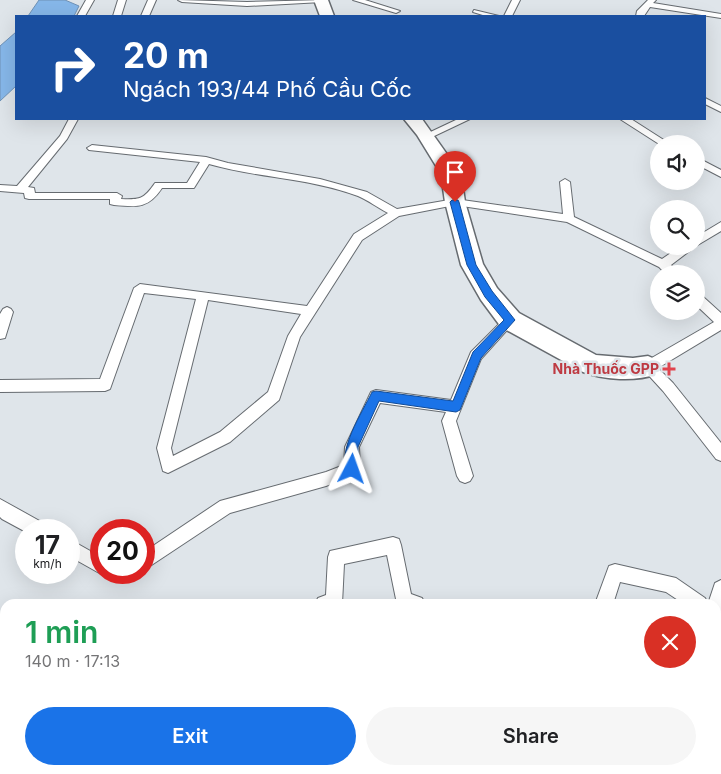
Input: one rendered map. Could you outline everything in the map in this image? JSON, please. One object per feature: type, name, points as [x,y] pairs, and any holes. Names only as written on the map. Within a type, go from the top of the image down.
[{"type":"street","points":[[321,0],[327,15]]},
{"type":"street","points":[[414,120],[427,136],[450,174],[455,202],[472,265],[489,294],[510,320],[592,365],[633,369],[648,367]]},
{"type":"lane","points":[[81,15],[90,0]]},
{"type":"lane","points":[[117,15],[122,0]]},
{"type":"lane","points":[[145,15],[152,0]]},
{"type":"lane","points":[[182,0],[247,4],[321,0]]},
{"type":"lane","points":[[357,0],[396,11]]},
{"type":"lane","points":[[508,15],[516,0]]},
{"type":"lane","points":[[640,15],[649,2],[721,16]]},
{"type":"lane","points":[[477,11],[491,15]]},
{"type":"lane","points":[[706,102],[721,109]]},
{"type":"lane","points":[[20,189],[64,137],[72,120]]},
{"type":"lane","points":[[427,136],[463,120]]},
{"type":"lane","points":[[627,120],[651,135]]},
{"type":"lane","points":[[92,148],[206,160],[227,166],[320,182],[363,194],[396,213]]},
{"type":"lane","points":[[0,188],[30,190],[29,196],[117,196],[114,202],[144,203],[151,197],[159,185],[190,186],[206,160]]},
{"type":"lane","points":[[705,165],[721,174]]},
{"type":"lane","points":[[565,182],[569,219]]},
{"type":"lane","points":[[203,295],[164,448],[168,466],[225,437],[274,396],[294,336],[358,237],[396,213],[455,202],[569,219],[663,264],[676,255]]},
{"type":"lane","points":[[705,236],[721,226]]},
{"type":"lane","points":[[0,386],[105,385],[140,288],[203,295],[310,311]]},
{"type":"lane","points":[[705,306],[721,323],[648,367],[668,386],[721,454]]},
{"type":"lane","points":[[0,334],[7,312]]},
{"type":"lane","points":[[465,476],[450,421],[476,356],[510,320]]},
{"type":"lane","points":[[155,554],[226,506],[352,469],[352,447],[376,396],[456,407]]},
{"type":"lane","points":[[0,507],[19,519]]},
{"type":"lane","points":[[334,599],[336,557],[393,545],[404,599]]},
{"type":"lane","points":[[606,599],[615,572],[670,584],[692,599]]},
{"type":"water","points":[[39,0],[65,0],[79,6],[74,15],[29,15]]},
{"type":"water","points":[[15,33],[15,87],[0,101],[0,46]]},
{"type":"place","name":"Nhà Thuốc GPP","points":[[669,369]]},
{"type":"route","points":[[352,469],[352,447],[376,396],[456,407],[476,356],[510,320],[489,294],[472,265],[455,202]]}]
